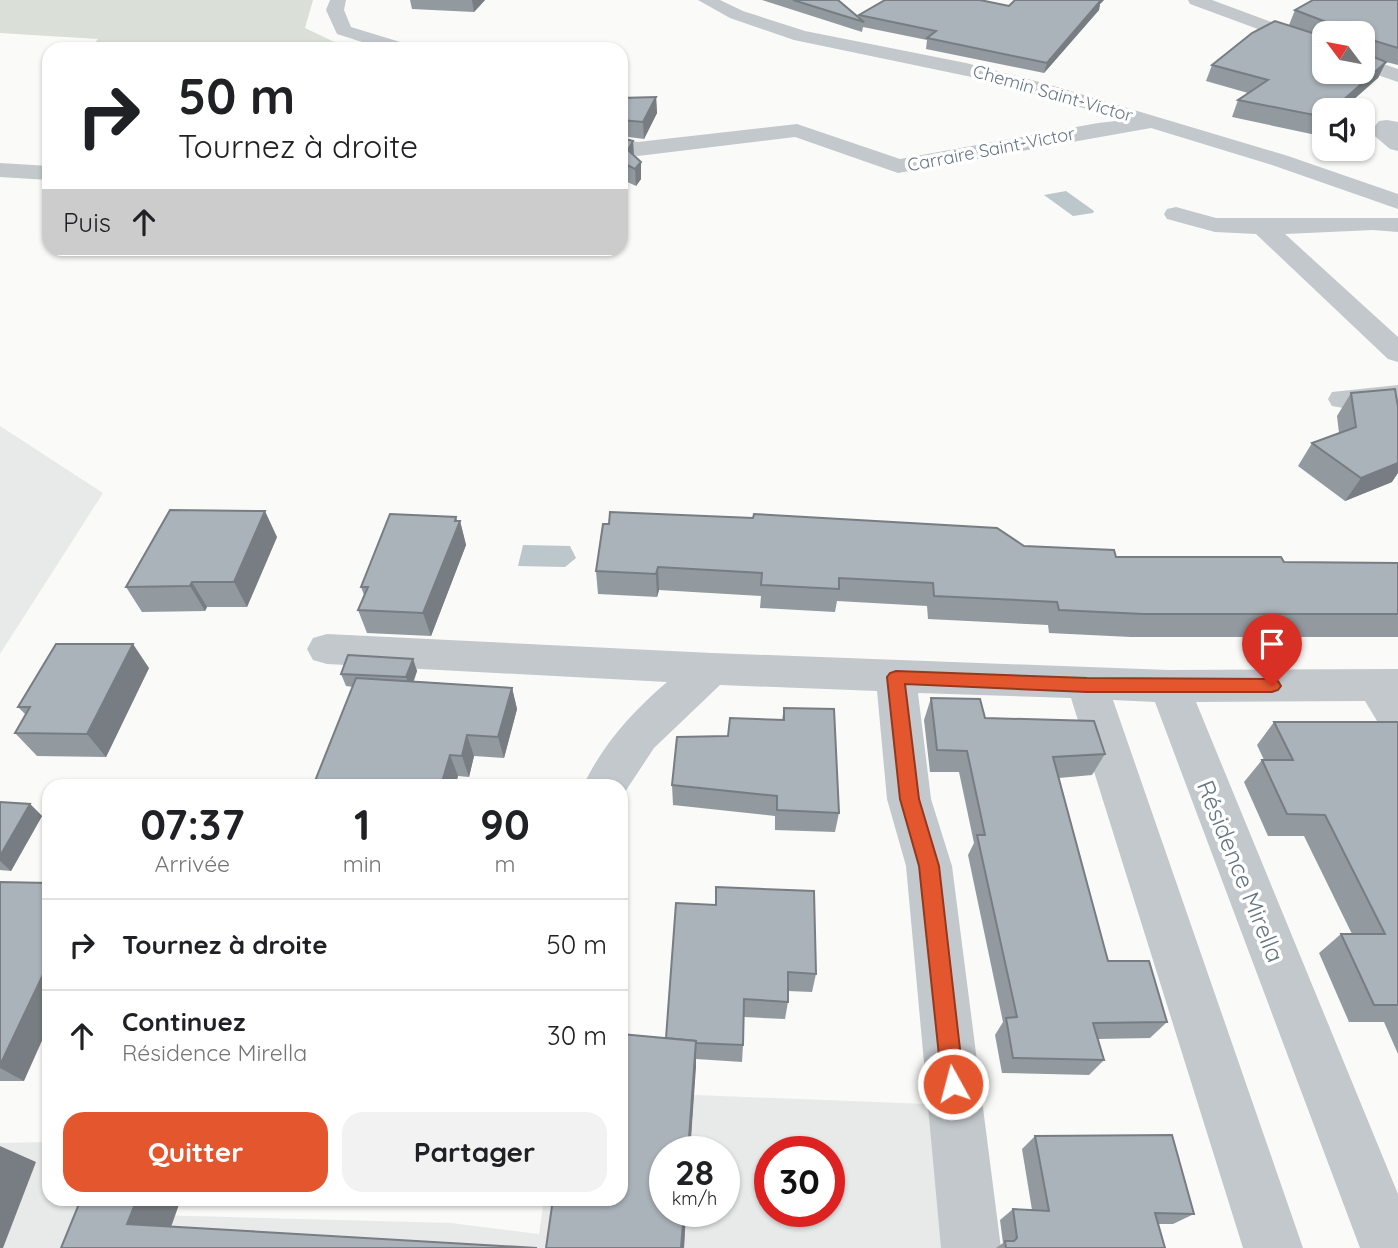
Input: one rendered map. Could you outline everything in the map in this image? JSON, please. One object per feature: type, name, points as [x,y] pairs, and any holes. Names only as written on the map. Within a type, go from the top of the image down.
[{"type":"street","points":[[338,0],[335,10],[343,30],[381,42]]},
{"type":"street","name":"Chemin Saint-Victor","points":[[706,0],[757,24],[878,53],[966,68],[1285,161],[1398,202]]},
{"type":"street","points":[[1196,0],[1312,43]]},
{"type":"street","points":[[1376,68],[1398,76]]},
{"type":"street","name":"Carraire Saint-Victor","points":[[628,147],[638,149],[797,130],[898,166],[937,161],[965,153],[1098,129],[1158,123]]},
{"type":"street","points":[[1398,128],[1387,126],[1381,132],[1398,144]]},
{"type":"street","points":[[0,170],[42,173]]},
{"type":"street","points":[[1176,214],[1215,225],[1398,225]]},
{"type":"street","points":[[1264,227],[1398,353]]},
{"type":"street","points":[[1343,398],[1398,394]]},
{"type":"street","points":[[327,649],[712,669],[1391,696]]},
{"type":"street","points":[[608,779],[618,759],[654,716],[712,669]]},
{"type":"street","points":[[896,677],[909,799],[929,866],[971,1248]]},
{"type":"street","points":[[1087,685],[1273,1248]]},
{"type":"street","name":"Résidence Mirella","points":[[1169,686],[1390,1248]]},
{"type":"shaded area","points":[[0,0],[313,0],[305,28],[334,42],[95,42],[98,39],[0,33]]},
{"type":"shaded area","points":[[1066,191],[1094,211],[1093,213],[1073,216],[1044,195]]},
{"type":"shaded area","points":[[0,426],[103,493],[0,654]]},
{"type":"shaded area","points":[[523,545],[570,546],[576,558],[565,567],[518,566]]},
{"type":"shaded area","points":[[628,1092],[951,1105],[973,1248],[0,1248],[0,1143],[42,1142],[42,1206],[82,1206],[81,1213],[451,1223],[539,1234],[543,1206],[628,1206]]},
{"type":"building","points":[[793,0],[838,0],[864,22]]},
{"type":"building","points":[[885,0],[980,0],[1009,6],[1015,0],[1101,0],[1047,63],[927,38],[936,31],[859,15]]},
{"type":"building","points":[[1313,0],[1398,0],[1398,48],[1376,41],[1376,21],[1324,21],[1295,10]]},
{"type":"building","points":[[1275,21],[1312,33],[1312,84],[1361,84],[1346,98],[1312,98],[1312,115],[1238,100],[1268,80],[1212,65],[1252,33]]},
{"type":"building","points":[[1376,58],[1386,62],[1376,71]]},
{"type":"building","points":[[656,97],[643,122],[628,121],[628,98]]},
{"type":"building","points":[[628,150],[641,162],[635,169],[628,166]]},
{"type":"building","points":[[1395,389],[1398,407],[1398,463],[1361,478],[1312,443],[1356,427],[1351,393]]},
{"type":"building","points":[[170,510],[265,511],[234,582],[126,587]]},
{"type":"building","points":[[610,512],[753,518],[754,514],[997,528],[1024,546],[1114,550],[1116,557],[1281,557],[1284,562],[1398,563],[1398,614],[1143,614],[1059,610],[1057,602],[934,596],[933,583],[839,578],[839,589],[761,585],[762,573],[658,567],[656,574],[596,571],[603,524],[609,524]]},
{"type":"building","points":[[390,514],[456,517],[455,521],[460,521],[423,613],[358,610],[368,587],[361,587]]},
{"type":"building","points":[[56,644],[133,644],[87,734],[15,733],[30,707],[18,707]]},
{"type":"building","points":[[348,655],[413,659],[406,677],[341,674]]},
{"type":"building","points":[[356,678],[512,688],[498,737],[467,735],[462,756],[450,755],[443,779],[316,779]]},
{"type":"building","points":[[931,698],[980,699],[985,718],[1094,721],[1105,754],[1053,757],[1108,961],[1149,961],[1167,1022],[1093,1023],[1104,1060],[1013,1058],[1006,1018],[1017,1017],[977,835],[985,835],[967,751],[937,750]]},
{"type":"building","points":[[784,708],[834,709],[839,813],[777,810],[777,796],[672,785],[677,737],[728,736],[730,718],[784,720]]},
{"type":"building","points":[[1274,722],[1398,722],[1398,1005],[1374,1005],[1341,934],[1385,934],[1325,815],[1287,814],[1262,760],[1293,760]]},
{"type":"building","points":[[0,802],[30,804],[0,856]]},
{"type":"building","points":[[0,882],[42,883],[42,977],[0,1065]]},
{"type":"building","points":[[716,887],[814,891],[816,974],[788,972],[788,1002],[744,999],[743,1045],[696,1043],[666,1038],[676,903],[716,905]]},
{"type":"building","points":[[628,1035],[696,1041],[689,1136],[649,1136],[649,1227],[683,1227],[681,1248],[546,1248],[552,1206],[628,1206]]},
{"type":"building","points":[[1172,1135],[1194,1214],[1155,1213],[1165,1248],[1006,1248],[1005,1241],[1014,1241],[1017,1238],[1013,1209],[1049,1211],[1035,1136]]},
{"type":"building","points":[[78,1206],[134,1206],[127,1224],[537,1248],[61,1248]]},
{"type":"route","points":[[953,1084],[929,866],[909,799],[896,677],[1087,685],[1272,686]]}]
